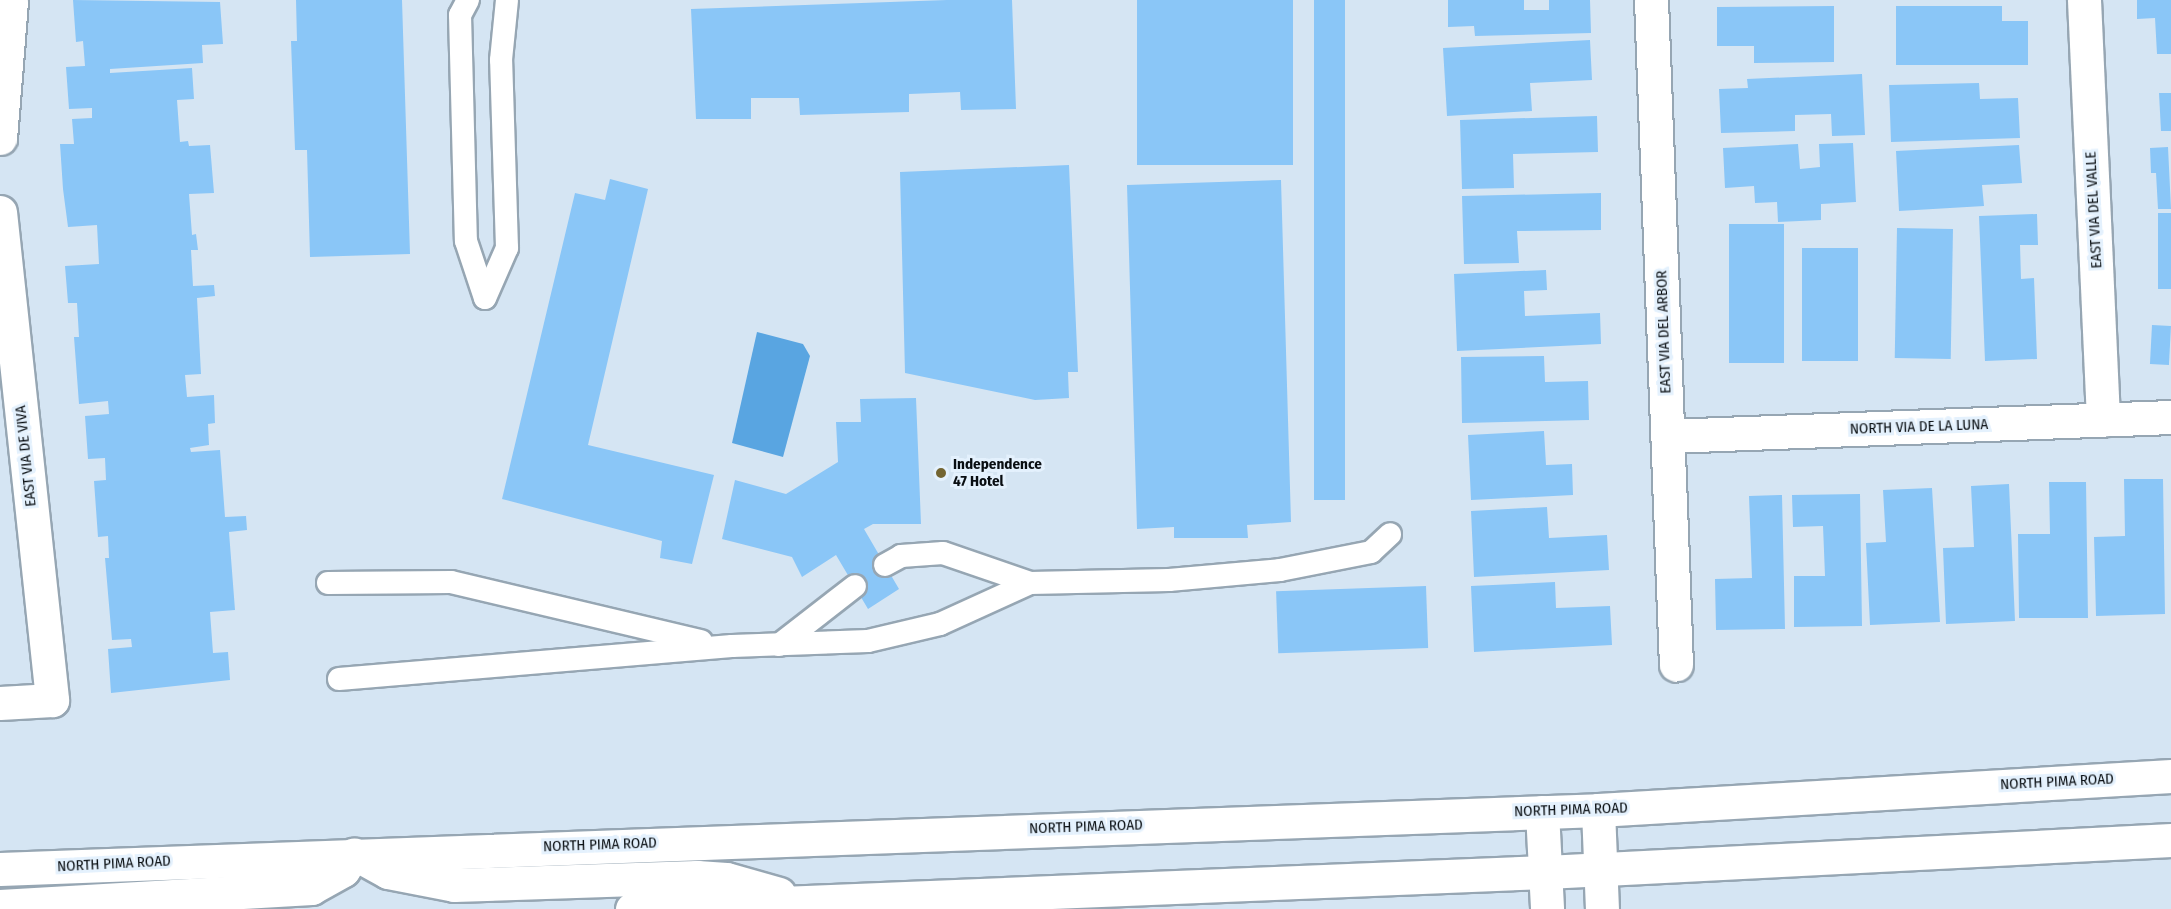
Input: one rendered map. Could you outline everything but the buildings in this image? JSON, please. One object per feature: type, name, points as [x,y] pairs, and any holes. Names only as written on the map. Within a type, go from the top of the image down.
[{"type":"main road","points":[[0,138],[10,0]]},
{"type":"main road","name":"EAST VIA DEL ARBOR","points":[[1651,0],[1676,665]]},
{"type":"main road","name":"EAST VIA DEL VALLE","points":[[2084,0],[2103,420]]},
{"type":"main road","name":"EAST VIA DE VIVA","points":[[0,212],[52,700],[0,703]]},
{"type":"main road","name":"NORTH VIA DE LA LUNA","points":[[1668,436],[2171,417]]},
{"type":"main road","name":"NORTH PIMA ROAD","points":[[0,869],[354,854],[1598,810],[2171,776]]},
{"type":"main road","points":[[1598,810],[1602,909]]},
{"type":"main road","points":[[1542,812],[1547,909]]},
{"type":"main road","points":[[632,909],[1546,872],[2171,840]]},
{"type":"main road","points":[[0,906],[311,888],[343,870],[354,854],[388,872],[454,885],[697,877],[726,879],[806,902]]},
{"type":"lane","points":[[468,0],[460,15],[466,241],[485,298],[507,248],[501,60],[507,0]]},
{"type":"lane","points":[[885,565],[901,556],[943,553],[1030,583],[1169,580],[1280,570],[1371,552],[1390,534]]},
{"type":"lane","points":[[328,583],[451,582],[615,623],[732,646]]},
{"type":"lane","points":[[339,679],[732,646],[868,641],[940,624],[1030,583]]},
{"type":"lane","points":[[779,645],[855,586]]},
{"type":"water","points":[[757,332],[803,344],[810,356],[783,457],[732,443]]},
{"type":"place","name":"Independence 47 Hotel","points":[[941,473]]}]
